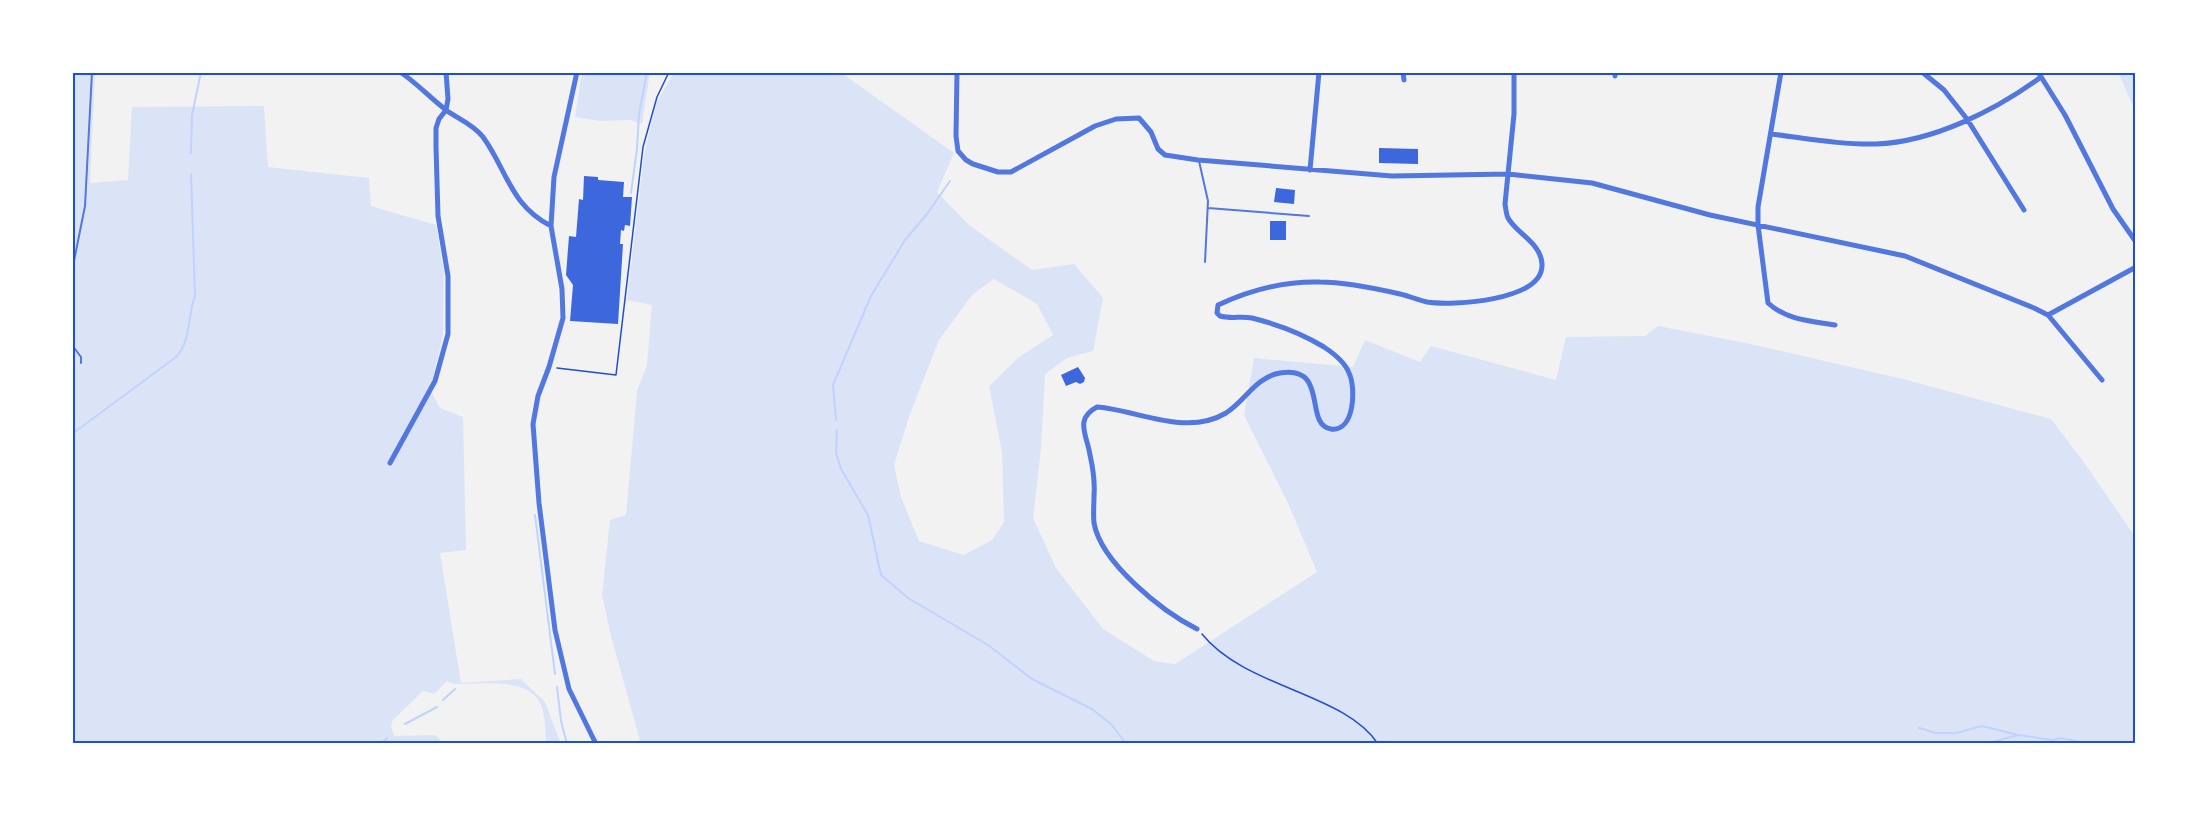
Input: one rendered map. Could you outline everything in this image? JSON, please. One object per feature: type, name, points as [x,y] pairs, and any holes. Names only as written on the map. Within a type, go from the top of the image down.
[{"type":"street","points":[[400,72],[446,110],[475,128],[483,138],[511,189],[525,208],[551,226]]},
{"type":"street","points":[[390,464],[435,381],[448,334],[448,276],[438,216],[436,147],[436,128],[446,110],[448,99],[446,72]]},
{"type":"street","points":[[577,72],[554,177],[551,226],[562,288],[563,318],[538,396],[533,424],[539,503],[555,630],[569,689],[596,744]]},
{"type":"street","points":[[957,72],[956,136],[958,151],[966,160],[998,172],[1011,172],[1095,126],[1116,119],[1139,118],[1151,132],[1157,147],[1165,155],[1198,160],[1392,176],[1508,174],[1592,183],[1710,215],[1905,256],[2048,315],[2102,380]]},
{"type":"street","points":[[1310,170],[1319,72]]},
{"type":"street","points":[[1404,72],[1404,80]]},
{"type":"street","points":[[1197,629],[1166,612],[1135,585],[1099,539],[1094,523],[1095,492],[1091,456],[1083,421],[1086,414],[1097,407],[1115,408],[1156,419],[1197,424],[1227,413],[1265,378],[1278,373],[1295,372],[1304,376],[1311,384],[1319,419],[1324,426],[1331,429],[1343,425],[1348,420],[1354,397],[1349,372],[1339,358],[1308,338],[1276,326],[1251,318],[1220,316],[1217,313],[1218,304],[1262,288],[1302,282],[1347,284],[1427,302],[1489,300],[1530,287],[1538,278],[1543,266],[1540,255],[1507,216],[1505,204],[1514,114],[1514,72]]},
{"type":"street","points":[[1780,72],[1758,207],[1758,225],[1768,303],[1777,312],[1787,316],[1835,325]]},
{"type":"street","points":[[1922,72],[1944,90],[1966,119],[2024,210]]},
{"type":"street","points":[[1771,134],[1877,144],[1923,137],[1999,103],[2039,74],[2065,115],[2113,209],[2136,242]]},
{"type":"street","points":[[2048,315],[2136,267]]},
{"type":"lane","points":[[72,271],[86,206],[92,72]]},
{"type":"lane","points":[[1198,160],[1208,201],[1204,262]]},
{"type":"lane","points":[[1208,208],[1309,216]]},
{"type":"lane","points":[[72,345],[81,357],[81,363]]},
{"type":"path","points":[[549,367],[616,375],[643,147],[657,97],[669,72]]},
{"type":"path","points":[[1197,629],[1206,640],[1235,663],[1346,716],[1372,735],[1378,744]]},
{"type":"shaded area","points":[[72,72],[95,72],[90,183],[128,180],[132,107],[264,106],[268,167],[369,178],[371,206],[436,225],[444,274],[443,336],[430,389],[440,408],[463,417],[466,550],[440,553],[461,683],[521,679],[545,702],[561,744],[546,744],[542,708],[534,695],[525,689],[502,684],[454,684],[447,681],[434,694],[423,691],[393,720],[391,726],[394,736],[436,735],[443,744],[72,744]]},
{"type":"shaded area","points":[[582,72],[603,72],[603,74],[650,72],[642,124],[630,120],[599,121],[575,117]]},
{"type":"shaded area","points":[[674,72],[839,72],[954,153],[937,192],[969,225],[1032,270],[1074,264],[1103,298],[1093,351],[1067,358],[1045,374],[1041,448],[1033,518],[1056,568],[1103,629],[1154,661],[1175,664],[1317,572],[1288,503],[1244,415],[1254,358],[1353,367],[1365,340],[1420,362],[1431,346],[1556,380],[1566,337],[1645,336],[1658,326],[1746,343],[1907,380],[2051,419],[2136,538],[2136,744],[623,744],[640,741],[602,595],[610,520],[626,515],[637,391],[647,365],[652,305],[627,300],[644,156],[657,102]],"holes":[[[994,279],[1037,304],[1053,335],[1019,357],[989,386],[1002,452],[1004,522],[992,540],[964,555],[919,541],[901,497],[894,465],[910,414],[939,340],[972,295]]]},
{"type":"shaded area","points":[[2118,72],[2136,72],[2136,113]]},
{"type":"building","points":[[1379,148],[1418,149],[1418,164],[1379,163]]},
{"type":"building","points":[[584,176],[598,177],[598,180],[624,182],[623,197],[632,197],[630,226],[625,225],[624,231],[621,230],[620,244],[623,244],[618,324],[570,321],[573,285],[566,275],[569,236],[576,237],[579,199],[583,200]]},
{"type":"building","points":[[1276,188],[1295,190],[1294,204],[1274,202]]},
{"type":"building","points":[[1270,221],[1286,221],[1286,240],[1270,240]]},
{"type":"building","points":[[1078,367],[1085,378],[1084,382],[1066,386],[1061,375]]},
{"type":"waterway","points":[[191,153],[192,115],[201,72]]},
{"type":"waterway","points":[[631,193],[639,114],[647,72]]},
{"type":"waterway","points":[[72,434],[176,357],[185,343],[195,296],[191,174]]},
{"type":"waterway","points":[[836,420],[833,385],[871,296],[905,240],[950,181]]},
{"type":"waterway","points":[[837,430],[836,453],[841,469],[868,515],[881,575],[908,598],[988,645],[1032,679],[1092,709],[1112,725],[1126,744]]},
{"type":"waterway","points":[[535,515],[555,674]]},
{"type":"waterway","points":[[557,687],[561,721],[567,744]]},
{"type":"waterway","points":[[443,700],[455,689]]},
{"type":"waterway","points":[[405,724],[437,707]]},
{"type":"waterway","points":[[1919,728],[1936,733],[1956,733],[1982,726],[2018,735]]},
{"type":"waterway","points":[[1985,744],[2018,735],[2052,740],[2061,738],[2091,744]]},
{"type":"waterway","points":[[381,744],[387,738]]}]
